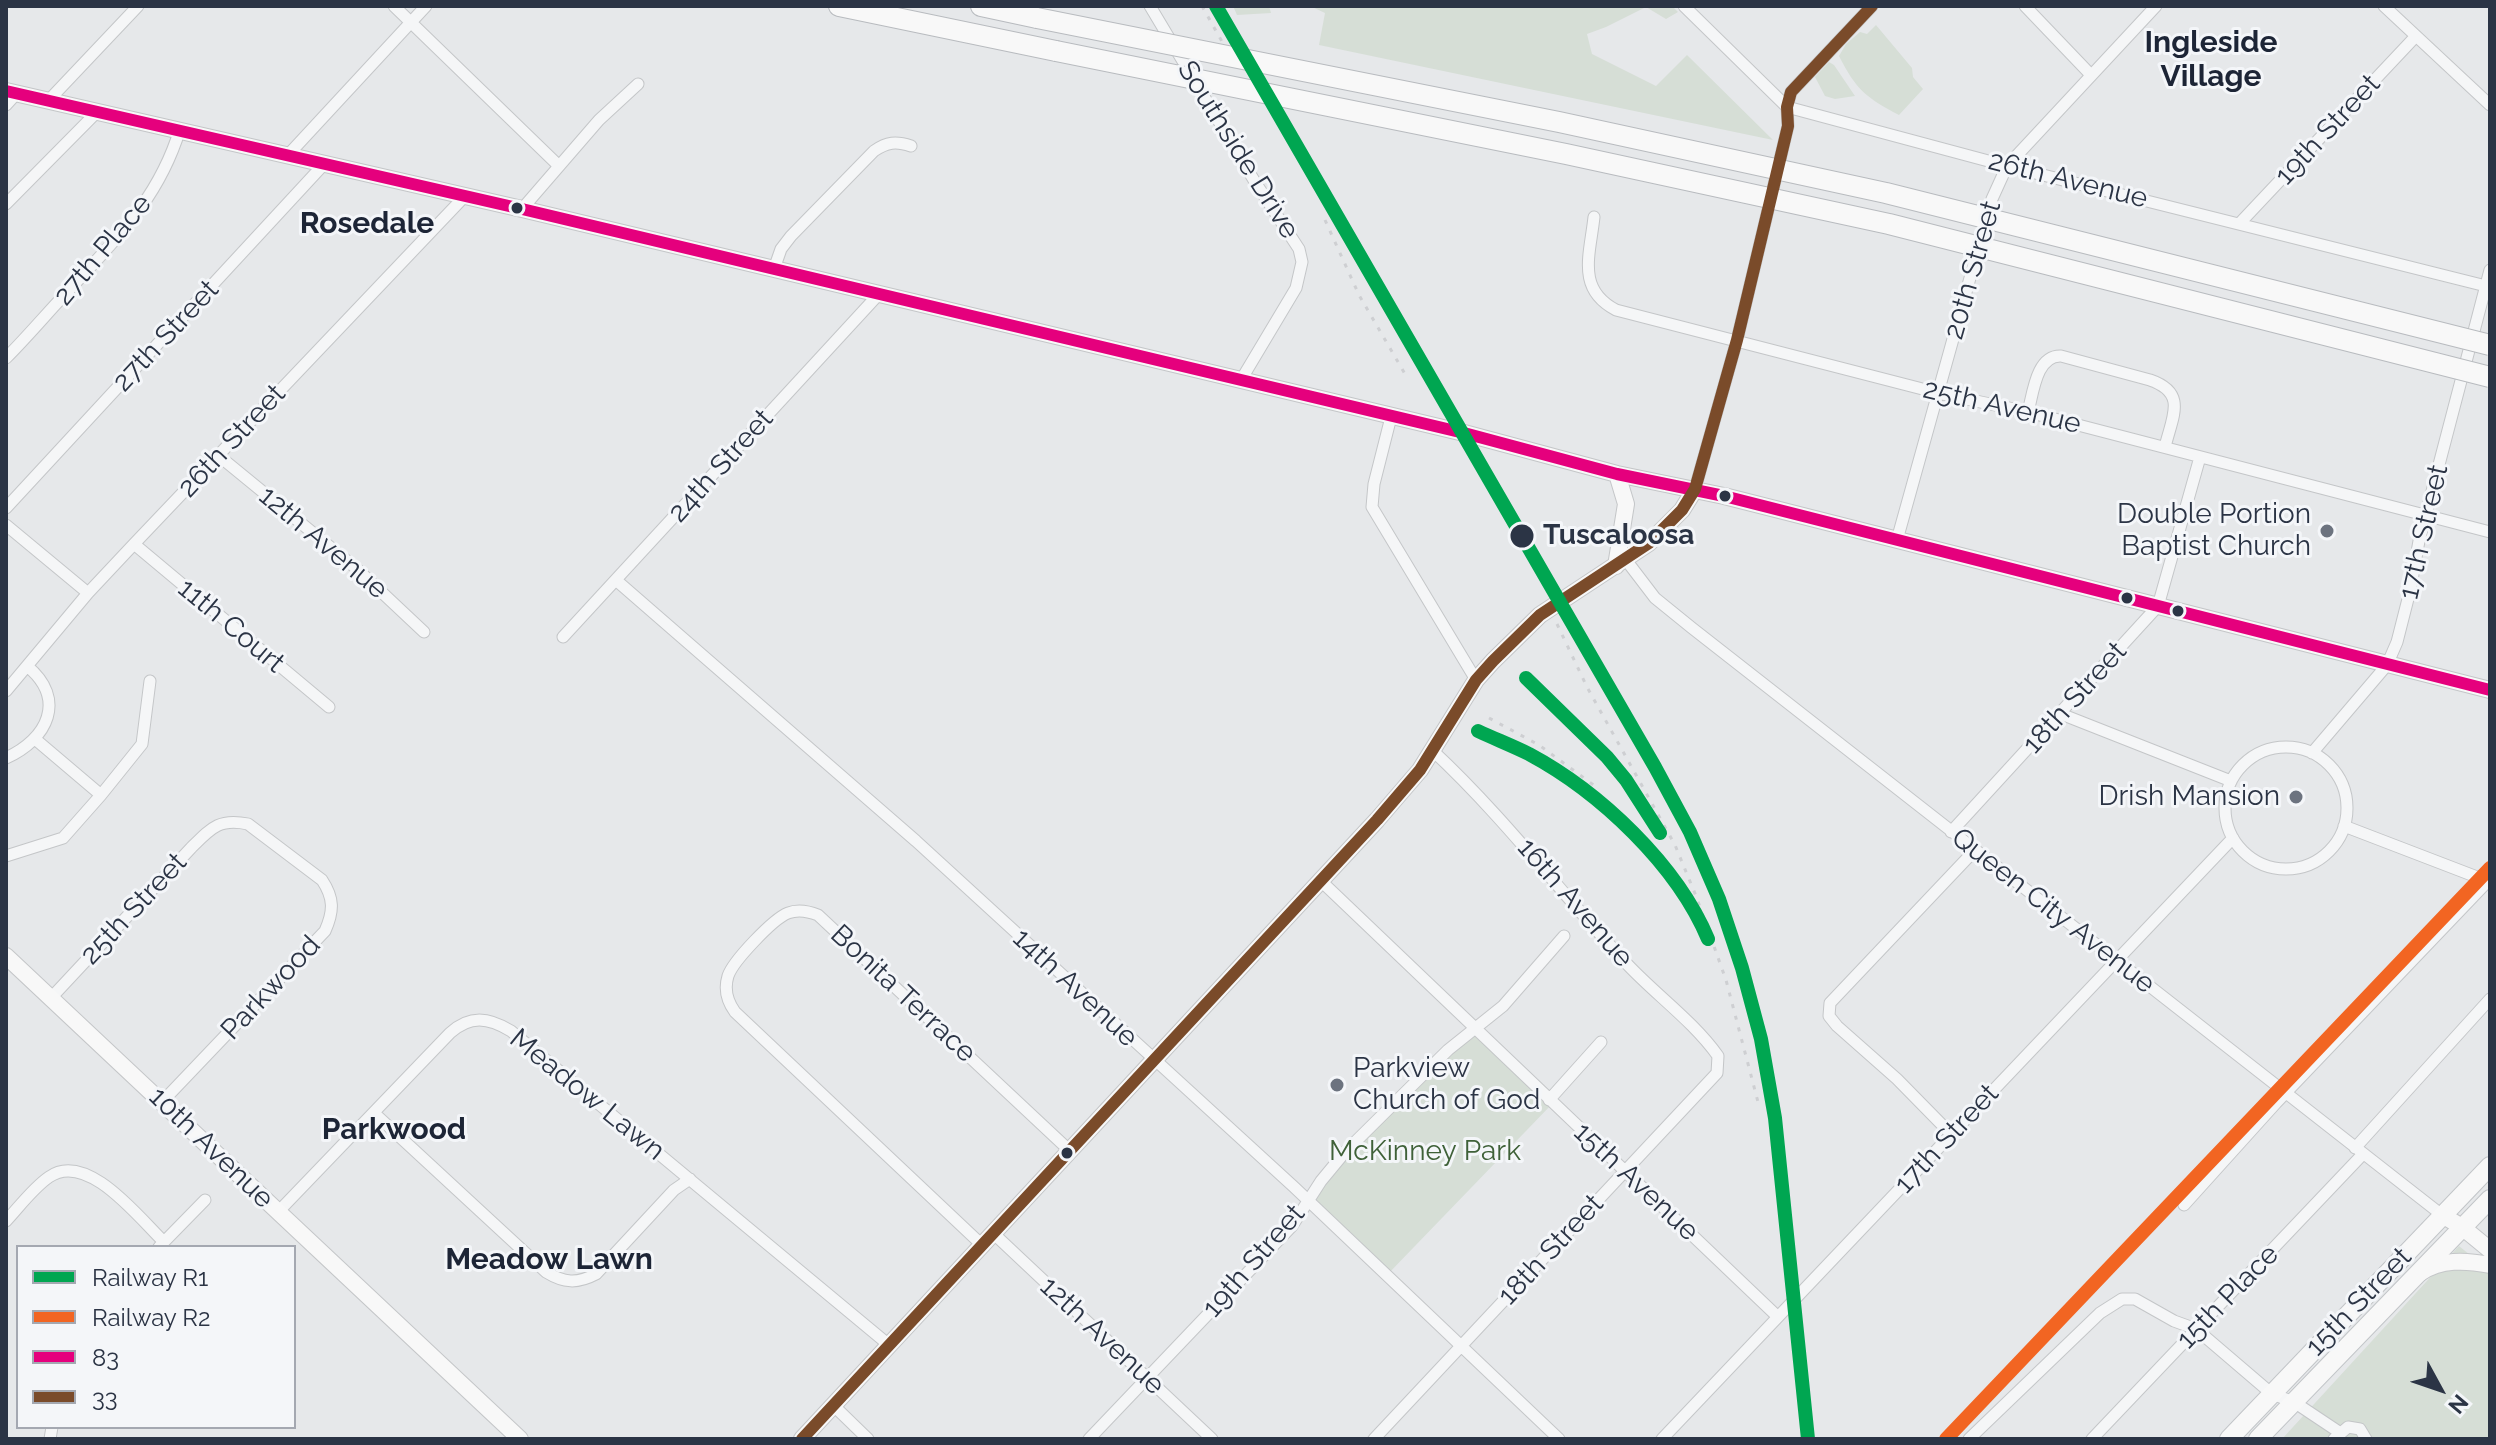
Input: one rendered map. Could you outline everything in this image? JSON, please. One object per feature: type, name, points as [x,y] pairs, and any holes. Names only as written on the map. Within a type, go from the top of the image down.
[{"type":"highway","points":[[839,6],[1566,154],[1889,224],[2490,377]]},
{"type":"highway","points":[[981,6],[1544,119],[1871,190],[2490,345]]},
{"type":"main road","points":[[10,96],[49,100],[180,129],[1464,433],[1617,474],[1695,489],[2490,690]]},
{"type":"main road","points":[[1617,474],[1626,504],[1621,563]]},
{"type":"main road","points":[[802,1439],[1321,881],[1420,770],[1476,680],[1540,615],[1621,563],[1670,523],[1695,489]]},
{"type":"main road","name":"10th Avenue","points":[[6,956],[520,1439]]},
{"type":"main road","name":"15th Street","points":[[2229,1439],[2490,1166]]},
{"type":"main road","name":"15th Street","points":[[2258,1439],[2490,1199]]},
{"type":"main road","name":"Queen City Avenue","points":[[2442,1215],[2490,1250]]},
{"type":"main road","points":[[2412,1279],[2430,1267],[2452,1261],[2490,1265]]},
{"type":"street","points":[[49,100],[138,6]]},
{"type":"street","points":[[394,6],[558,165]]},
{"type":"street","points":[[288,155],[426,6]]},
{"type":"street","name":"Southside Drive","points":[[1150,6],[1255,182],[1299,249],[1302,262],[1296,288],[1241,380]]},
{"type":"street","name":"26th Avenue","points":[[1684,6],[1787,107],[2007,166],[2488,286]]},
{"type":"street","points":[[1695,489],[1737,340],[1788,126],[1787,107],[1791,92],[1872,6]]},
{"type":"street","points":[[2025,6],[2091,75]]},
{"type":"street","name":"20th Street","points":[[1897,540],[1992,199],[2007,166],[2156,6]]},
{"type":"street","points":[[2384,6],[2490,105]]},
{"type":"street","name":"19th Street","points":[[2239,224],[2416,36]]},
{"type":"street","points":[[522,209],[599,120],[638,84]]},
{"type":"street","points":[[6,204],[98,111]]},
{"type":"street","name":"27th Place","points":[[6,358],[131,223],[161,180],[180,129]]},
{"type":"street","points":[[774,269],[781,249],[791,236],[874,151],[885,143],[898,142],[911,146]]},
{"type":"street","name":"27th Street","points":[[6,508],[325,163]]},
{"type":"street","name":"26th Street","points":[[6,691],[11,676],[27,666],[88,593],[464,197]]},
{"type":"street","name":"25th Avenue","points":[[1594,217],[1590,283],[1595,295],[1604,304],[1628,315],[1938,393],[2028,412],[2490,532]]},
{"type":"street","points":[[2488,286],[2490,270]]},
{"type":"street","name":"17th Street","points":[[2312,753],[2387,665],[2410,591],[2426,516],[2488,286]]},
{"type":"street","name":"24th Street","points":[[563,637],[878,295]]},
{"type":"street","points":[[2028,412],[2044,363],[2054,356],[2061,356],[2150,380],[2172,392],[2175,405],[2165,447]]},
{"type":"street","points":[[1391,417],[1374,484],[1372,507],[1476,680]]},
{"type":"street","name":"12th Avenue","points":[[219,456],[357,569],[424,632]]},
{"type":"street","name":"18th Street","points":[[1951,832],[2158,606],[2200,457]]},
{"type":"street","points":[[6,525],[88,593]]},
{"type":"street","name":"11th Court","points":[[134,544],[329,707]]},
{"type":"street","name":"Queen City Avenue","points":[[1621,563],[1655,598],[2442,1215]]},
{"type":"street","name":"14th Avenue","points":[[617,581],[916,841],[1308,1200],[1559,1439]]},
{"type":"street","points":[[6,758],[35,739],[44,727],[50,705],[43,681],[27,666]]},
{"type":"street","points":[[6,856],[63,838],[101,795],[142,744],[150,681]]},
{"type":"street","points":[[2061,714],[2231,781]]},
{"type":"street","points":[[35,739],[101,795]]},
{"type":"street","points":[[2288,747],[2312,753],[2331,767],[2344,790],[2344,826],[2330,850],[2297,868],[2272,868],[2248,857],[2233,838],[2225,813],[2231,781],[2241,766],[2263,752],[2288,747]]},
{"type":"street","name":"16th Avenue","points":[[1432,750],[1505,824],[1626,963],[1701,1035],[1718,1056]]},
{"type":"street","name":"25th Street","points":[[51,998],[191,848],[221,823]]},
{"type":"street","name":"Parkwood","points":[[162,1102],[317,941],[331,918],[329,891],[322,880],[248,824],[221,823]]},
{"type":"street","points":[[2184,1205],[2287,1092],[2489,881],[2344,826]]},
{"type":"street","name":"17th Street","points":[[1662,1439],[2233,838]]},
{"type":"street","points":[[1951,1134],[1897,1079],[1837,1026],[1829,1016],[1830,1003],[1975,850]]},
{"type":"street","name":"15th Avenue","points":[[1321,881],[1778,1317]]},
{"type":"street","name":"Bonita Terrace","points":[[987,1239],[735,1012],[726,991],[728,976],[736,963],[780,917],[799,911],[818,915],[1070,1151]]},
{"type":"street","name":"19th Street","points":[[1089,1439],[1292,1226],[1308,1200],[1354,1142],[1474,1028],[1503,1006],[1564,936]]},
{"type":"street","name":"15th Place","points":[[2092,1439],[2359,1151],[2490,999]]},
{"type":"street","name":"Meadow Lawn","points":[[278,1212],[460,1024],[472,1019],[486,1019],[511,1031],[889,1345]]},
{"type":"street","points":[[1549,1100],[1601,1042]]},
{"type":"street","name":"18th Street","points":[[1374,1439],[1717,1073],[1718,1056]]},
{"type":"street","name":"Meadow Lawn","points":[[374,1113],[546,1272],[557,1279],[571,1282],[596,1274],[674,1190],[690,1179]]},
{"type":"street","points":[[6,1221],[51,1175],[64,1170],[77,1170],[100,1181],[161,1244],[205,1200]]},
{"type":"street","name":"12th Avenue","points":[[987,1239],[1147,1378],[1212,1439]]},
{"type":"street","points":[[1970,1439],[2100,1313],[2122,1299],[2135,1299],[2174,1321],[2196,1329],[2272,1394],[2294,1402],[2337,1435],[2348,1427],[2360,1429],[2366,1439]]},
{"type":"street","points":[[834,1406],[868,1439]]},
{"type":"green space","points":[[1233,6],[1269,6],[1271,13],[1237,15]]},
{"type":"green space","points":[[1310,6],[1672,6],[1678,12],[1666,19],[1646,7],[1587,34],[1592,54],[1656,86],[1687,55],[1773,140],[1319,45],[1325,13]]},
{"type":"green space","points":[[1876,25],[1912,68],[1913,77],[1923,89],[1899,115],[1863,92],[1839,56],[1846,44],[1860,32],[1867,34]]},
{"type":"green space","points":[[1829,62],[1855,96],[1835,99],[1825,96],[1815,77]]},
{"type":"green space","name":"McKinney Park","points":[[1474,1028],[1553,1103],[1387,1275],[1308,1200],[1321,1181]]},
{"type":"green space","points":[[2459,1246],[2490,1271],[2490,1439],[2282,1439]]},
{"type":"railway","points":[[1202,6],[1229,54]]},
{"type":"railway","points":[[1325,220],[1359,295],[1405,374]]},
{"type":"railway","points":[[1557,624],[1587,687],[1675,845],[1726,980],[1758,1102]]},
{"type":"railway","points":[[1526,678],[1607,757],[1646,812]]},
{"type":"railway","points":[[1489,718],[1539,745],[1599,789]]},
{"type":"railway","points":[[1478,731],[1529,754],[1576,784],[1620,820],[1658,861],[1692,905]]},
{"type":"railway","points":[[1946,1439],[2490,868]]},
{"type":"rail line","name":"R1","points":[[1216,6],[1655,767],[1690,832],[1719,899],[1761,1039],[1775,1118],[1808,1439]]},
{"type":"rail line","name":"R1","points":[[1526,678],[1607,757],[1626,780],[1660,833]]},
{"type":"rail line","name":"R1","points":[[1478,731],[1556,770],[1609,810],[1634,833],[1677,884],[1708,939]]},
{"type":"rail line","name":"R2","points":[[1946,1439],[2490,868]]},
{"type":"transit line","name":"33","points":[[802,1439],[1377,820],[1420,770],[1476,680],[1493,661],[1540,615],[1649,543],[1682,510],[1695,489],[1737,340],[1788,126],[1787,107],[1791,92],[1872,6]]},
{"type":"transit line","name":"83","points":[[6,91],[522,209],[1464,433],[1617,474],[1724,496],[2490,690]]},
{"type":"place","name":"Double Portion Baptist Church","points":[[2327,531]]},
{"type":"place","name":"Tuscaloosa","points":[[1522,536]]},
{"type":"place","name":"Drish Mansion","points":[[2296,797]]},
{"type":"place","name":"Parkview Church of God","points":[[1337,1085]]},
{"type":"district","name":"Ingleside Village","points":[[2211,60]]},
{"type":"district","name":"Rosedale","points":[[367,224]]},
{"type":"district","name":"Parkwood","points":[[394,1130]]},
{"type":"district","name":"Meadow Lawn","points":[[549,1260]]}]
